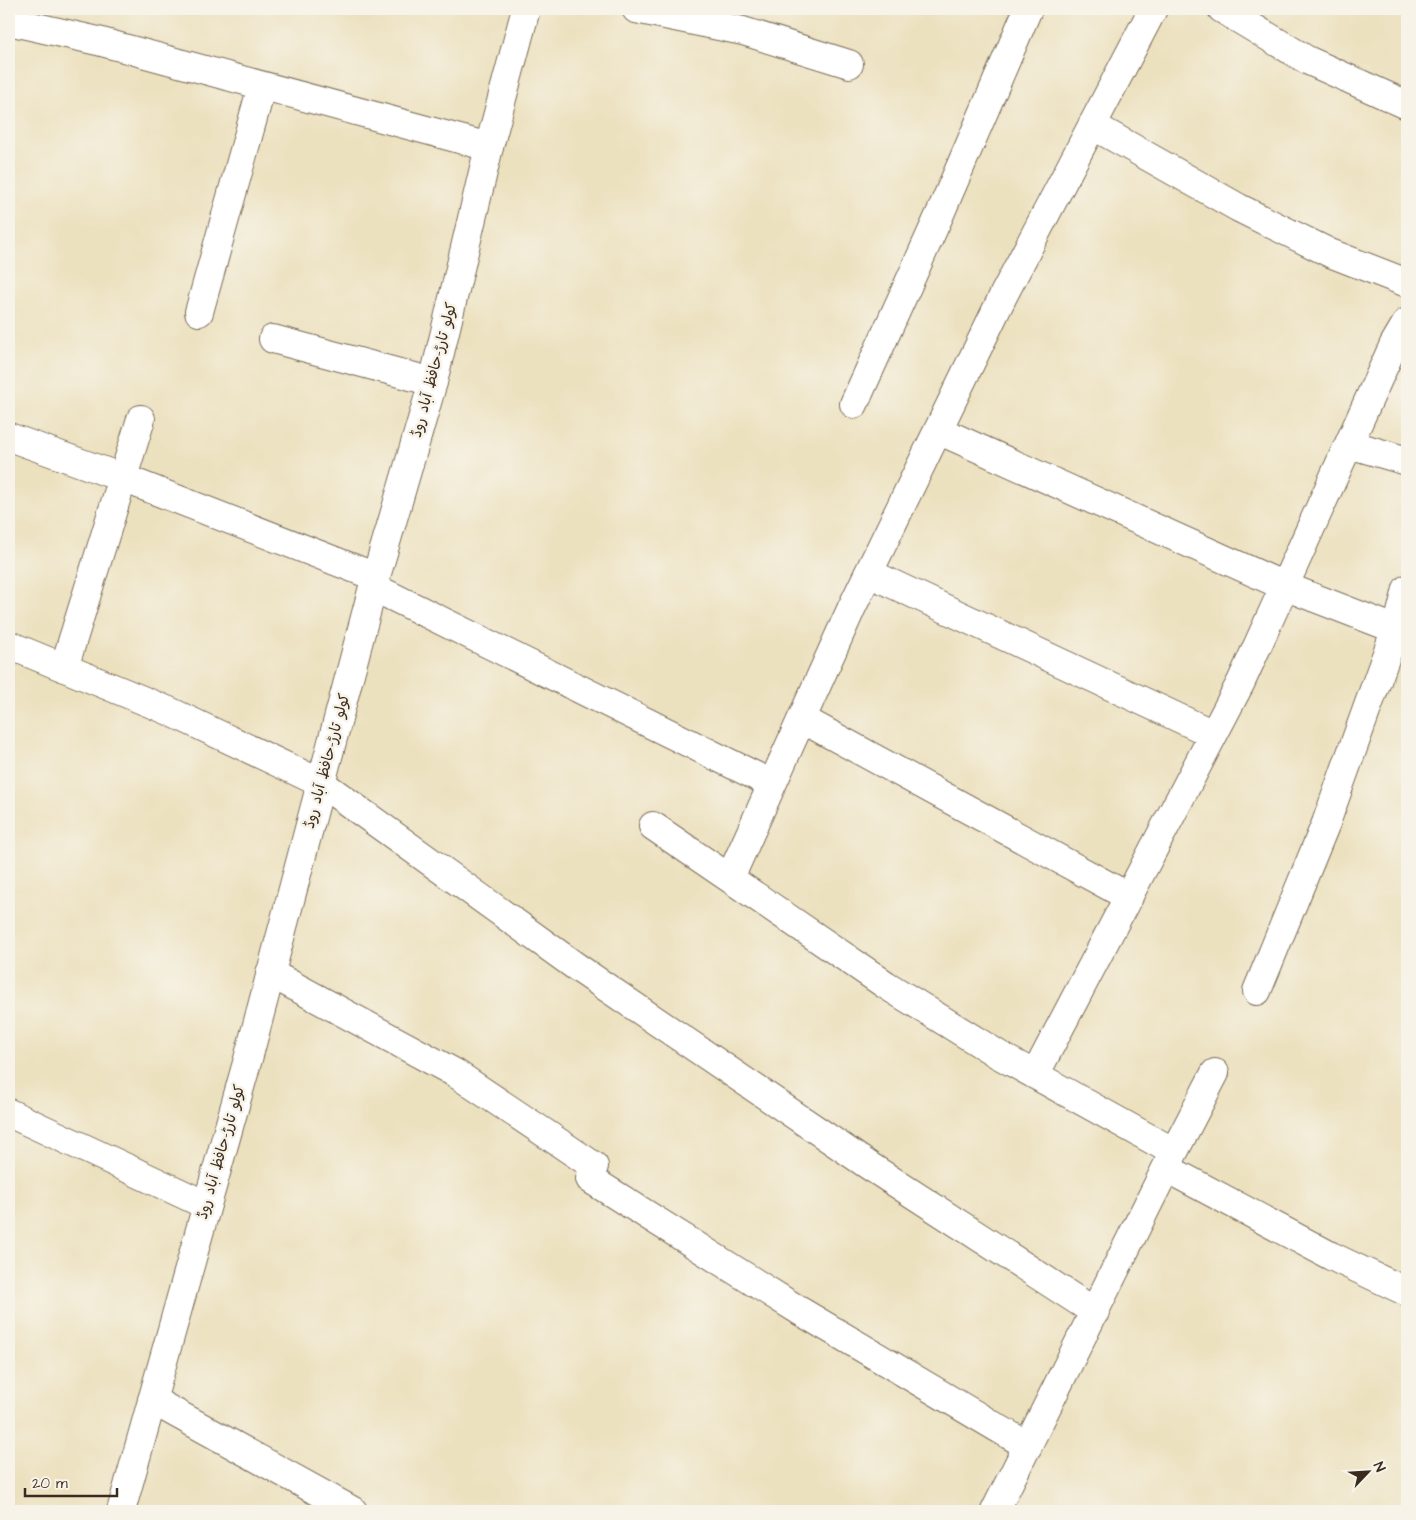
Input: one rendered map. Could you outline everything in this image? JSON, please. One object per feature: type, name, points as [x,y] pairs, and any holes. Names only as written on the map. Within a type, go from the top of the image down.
[{"type":"street","name":"کولو تارڑ-حافظ آباد روڈ","points":[[121,1511],[270,973],[374,582],[433,382],[489,147],[526,9]]},
{"type":"street","points":[[636,9],[743,31],[849,64]]},
{"type":"street","points":[[854,404],[940,214],[1028,9]]},
{"type":"street","points":[[730,878],[868,573],[1004,294],[1153,9]]},
{"type":"street","points":[[1222,9],[1307,60],[1407,104]]},
{"type":"street","points":[[9,21],[98,41],[489,147]]},
{"type":"street","points":[[199,312],[262,86]]},
{"type":"street","points":[[1092,125],[1239,208],[1330,253],[1407,282]]},
{"type":"street","points":[[1035,1075],[1241,682],[1394,344],[1407,322]]},
{"type":"street","points":[[273,339],[433,382]]},
{"type":"street","points":[[64,668],[141,418]]},
{"type":"street","points":[[938,430],[1284,586],[1395,629]]},
{"type":"street","points":[[9,437],[123,478],[374,582],[772,784]]},
{"type":"street","points":[[1349,444],[1407,461]]},
{"type":"street","points":[[868,573],[1213,734]]},
{"type":"street","points":[[1257,990],[1326,823],[1395,629],[1407,589]]},
{"type":"street","points":[[9,645],[169,711],[321,783],[578,968],[868,1165],[1095,1312]]},
{"type":"street","points":[[802,719],[1129,897]]},
{"type":"street","points":[[653,826],[886,985],[999,1055],[1035,1075],[1170,1160],[1331,1256],[1407,1292]]},
{"type":"street","points":[[270,973],[455,1073],[594,1166],[590,1179],[800,1311],[1028,1446]]},
{"type":"street","points":[[995,1511],[1215,1073]]},
{"type":"street","points":[[9,1113],[206,1205]]},
{"type":"street","points":[[152,1400],[353,1511]]}]
